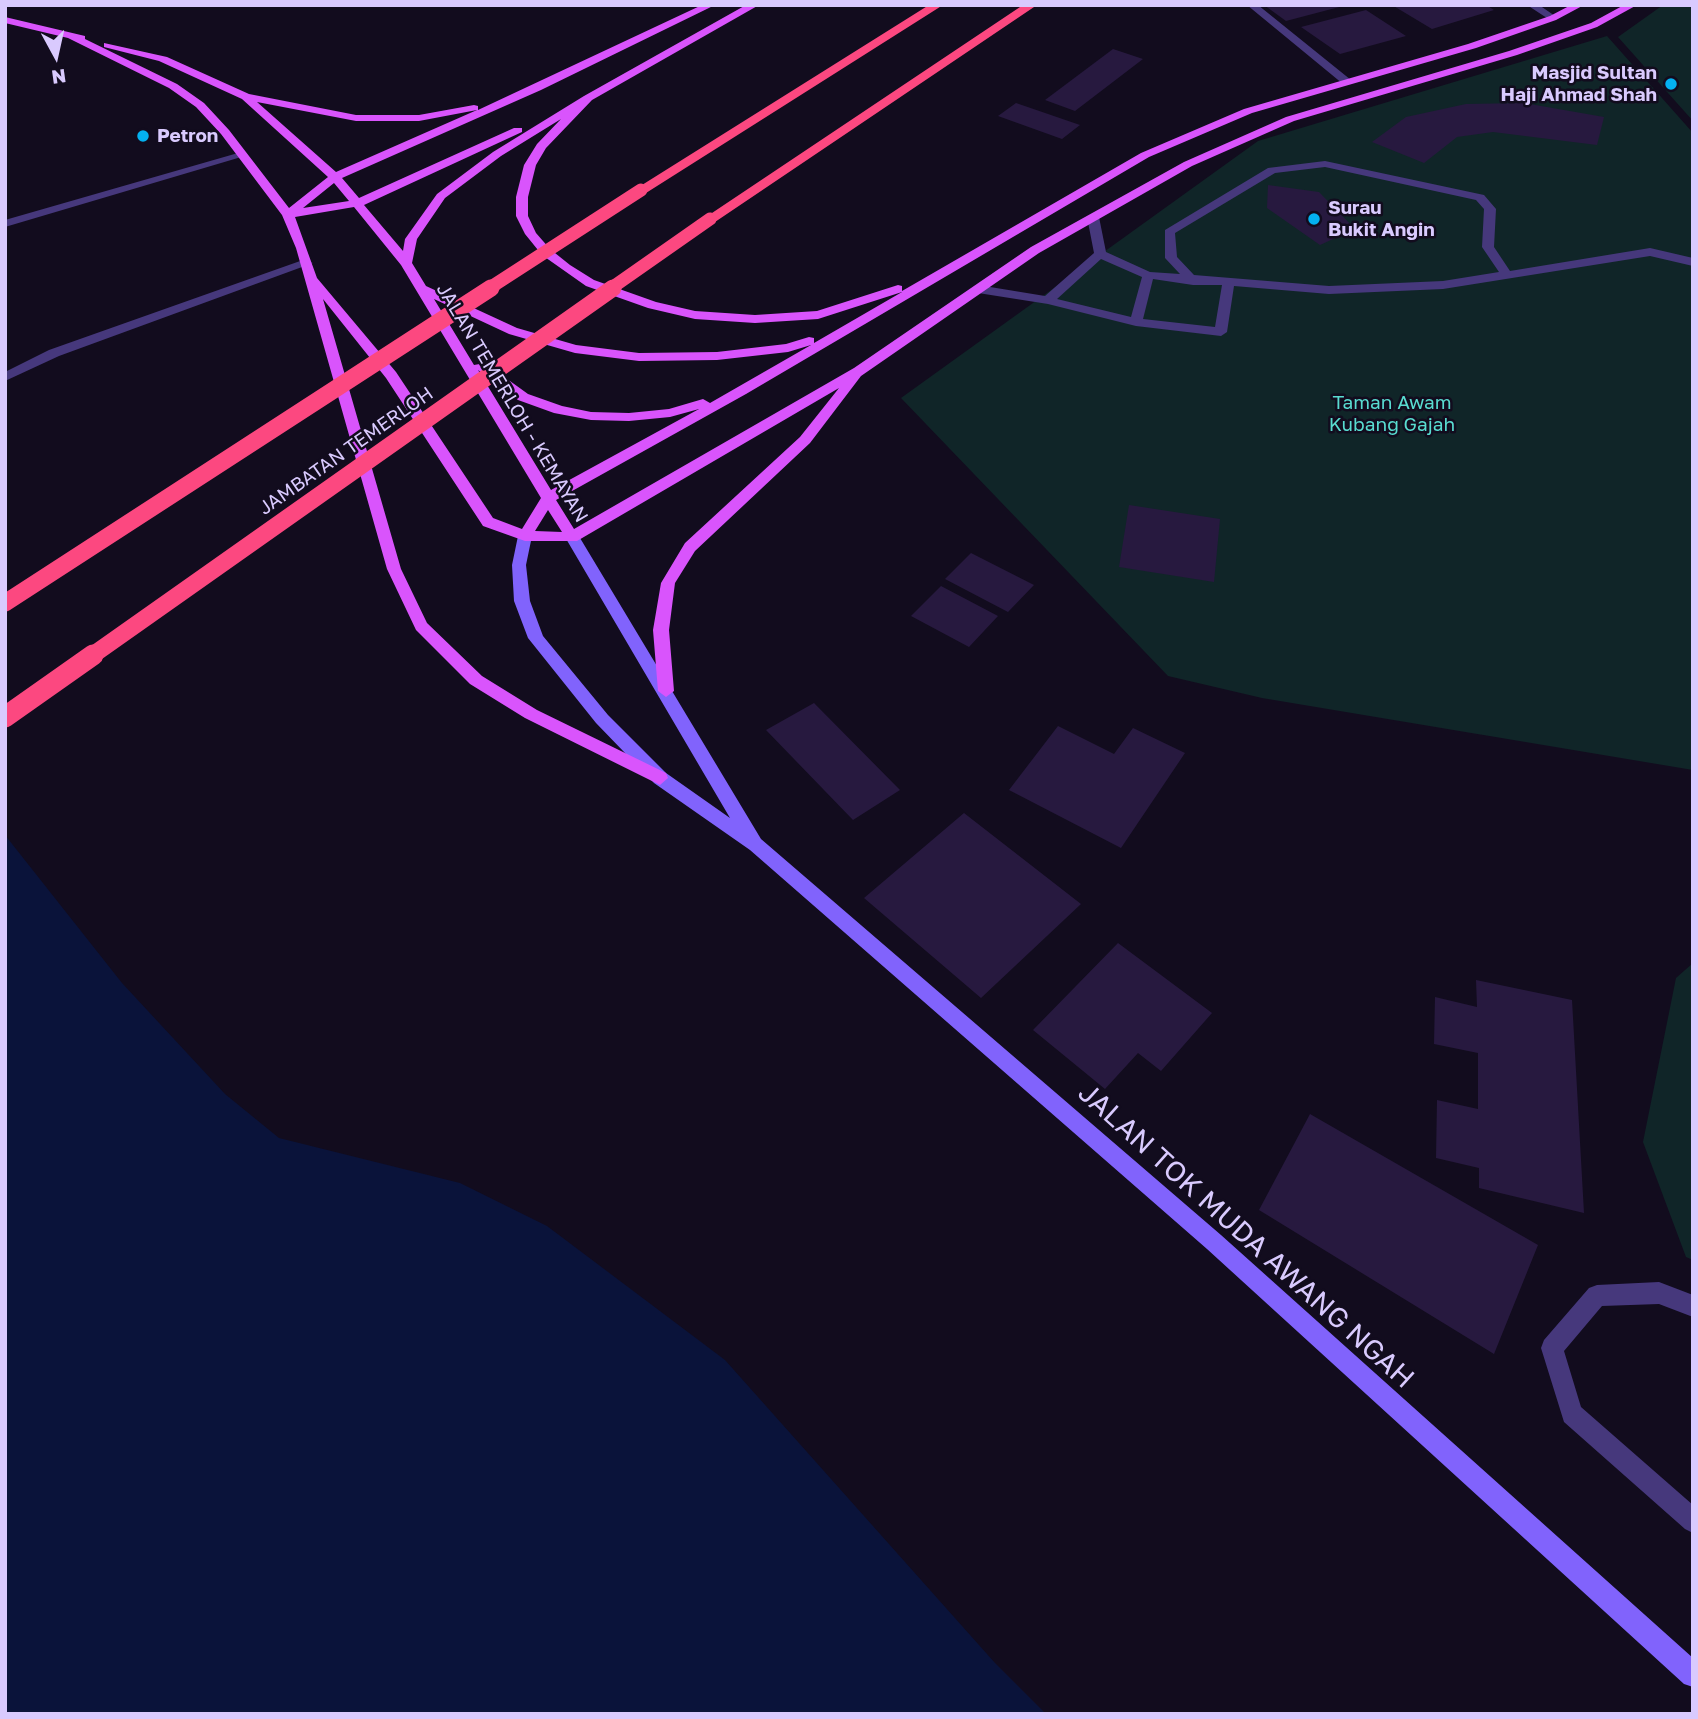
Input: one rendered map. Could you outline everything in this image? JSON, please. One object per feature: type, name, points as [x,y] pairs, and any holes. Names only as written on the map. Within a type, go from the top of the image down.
[{"type":"highway","points":[[5,603],[641,190],[937,5]]},
{"type":"highway","name":"JAMBATAN TEMERLOH","points":[[5,717],[710,219],[1031,5]]},
{"type":"main road","points":[[288,215],[335,177],[537,88],[710,5]]},
{"type":"main road","points":[[406,263],[411,239],[441,196],[497,154],[588,98],[754,5]]},
{"type":"main road","points":[[525,536],[548,498],[741,391],[1145,155],[1248,111],[1472,46],[1553,18],[1579,5]]},
{"type":"main road","points":[[572,537],[859,371],[1035,250],[1188,164],[1290,119],[1513,53],[1594,25],[1632,5]]},
{"type":"main road","name":"JALAN TEMERLOH - KEMAYAN","points":[[5,20],[163,60],[246,97],[335,177],[406,263],[572,537]]},
{"type":"main road","name":"JALAN TEMERLOH - KEMAYAN","points":[[70,35],[173,86],[200,105],[288,215],[309,269],[391,375],[488,522],[525,536],[572,537]]},
{"type":"main road","points":[[246,97],[324,114],[388,119],[447,114],[537,88]]},
{"type":"main road","points":[[288,215],[358,203],[588,98]]},
{"type":"main road","points":[[588,98],[541,145],[530,165],[522,197],[522,216],[531,234],[546,252],[590,283],[619,295],[695,315],[755,320],[818,315],[929,280]]},
{"type":"main road","points":[[309,269],[394,569],[421,626],[487,687],[531,714],[660,778]]},
{"type":"main road","points":[[421,288],[513,331],[575,349],[639,357],[716,356],[788,348],[856,323]]},
{"type":"main road","points":[[460,352],[523,397],[559,410],[591,416],[629,418],[670,413],[741,391]]},
{"type":"main road","points":[[666,691],[661,630],[668,583],[690,547],[805,440],[859,371]]},
{"type":"main road","name":"JALAN TOK MUDA AWANG NGAH","points":[[525,536],[519,565],[522,601],[536,638],[602,719],[660,778],[756,845],[1214,1242],[1693,1675]]},
{"type":"main road","name":"JALAN TOK MUDA AWANG NGAH","points":[[572,537],[756,845]]},
{"type":"street","points":[[1252,5],[1347,82]]},
{"type":"street","points":[[1532,5],[1553,18]]},
{"type":"street","points":[[5,225],[242,155]]},
{"type":"street","points":[[1193,281],[1171,258],[1169,233],[1272,170],[1325,164],[1480,197],[1490,209],[1488,247],[1508,276]]},
{"type":"street","points":[[1093,217],[1100,254]]},
{"type":"street","points":[[1100,254],[1147,275],[1228,284],[1329,290],[1443,285],[1650,253],[1693,262]]},
{"type":"street","points":[[1048,300],[1100,254]]},
{"type":"street","points":[[5,377],[54,353],[309,269]]},
{"type":"street","points":[[1136,322],[1147,275]]},
{"type":"street","points":[[978,289],[1048,300],[1136,322],[1221,332],[1228,284]]},
{"type":"street","points":[[1693,1306],[1658,1293],[1597,1296],[1552,1348],[1572,1414],[1693,1521]]},
{"type":"green space","name":"Masjid Sultan Haji Ahmad Shah","points":[[1663,5],[1693,5],[1693,121],[1618,37]]},
{"type":"green space","name":"Taman Awam Kubang Gajah","points":[[1607,36],[1693,133],[1693,770],[1262,698],[1168,676],[901,398],[1258,141]]},
{"type":"green space","points":[[1693,963],[1693,1260],[1686,1257],[1643,1142],[1676,978]]},
{"type":"water","points":[[5,835],[122,983],[225,1094],[279,1138],[460,1183],[547,1226],[725,1360],[995,1663],[1046,1714],[5,1714]]},
{"type":"building","points":[[1264,5],[1343,5],[1343,6],[1286,21]]},
{"type":"building","points":[[1392,5],[1486,5],[1494,10],[1432,29]]},
{"type":"building","points":[[1366,10],[1406,36],[1340,54],[1301,27]]},
{"type":"building","points":[[1113,49],[1143,59],[1075,111],[1045,100]]},
{"type":"building","points":[[1016,103],[1080,125],[1062,139],[998,116]]},
{"type":"building","points":[[1524,103],[1604,117],[1597,145],[1493,132],[1457,137],[1424,163],[1372,142],[1406,117],[1466,104]]},
{"type":"building","name":"Surau Bukit Angin","points":[[1268,185],[1319,192],[1355,229],[1320,245],[1267,208]]},
{"type":"building","points":[[1129,505],[1220,519],[1214,582],[1119,567]]},
{"type":"building","points":[[971,553],[1034,585],[1008,612],[945,579]]},
{"type":"building","points":[[941,586],[998,616],[969,647],[911,616]]},
{"type":"building","points":[[814,703],[900,790],[853,820],[766,730]]},
{"type":"building","points":[[1058,726],[1114,754],[1133,728],[1185,753],[1121,848],[1009,790]]},
{"type":"building","points":[[964,813],[1081,904],[981,998],[864,898]]},
{"type":"building","points":[[1118,943],[1212,1013],[1161,1071],[1138,1053],[1105,1089],[1033,1030]]},
{"type":"building","points":[[1476,980],[1572,1000],[1584,1213],[1479,1188],[1479,1168],[1436,1158],[1437,1100],[1478,1109],[1478,1053],[1434,1044],[1435,997],[1477,1007]]},
{"type":"building","points":[[1310,1114],[1538,1245],[1494,1354],[1259,1210]]},
{"type":"place","name":"Masjid Sultan Haji Ahmad Shah","points":[[1671,84]]},
{"type":"place","name":"Petron","points":[[143,136]]},
{"type":"place","name":"Surau Bukit Angin","points":[[1314,219]]}]
